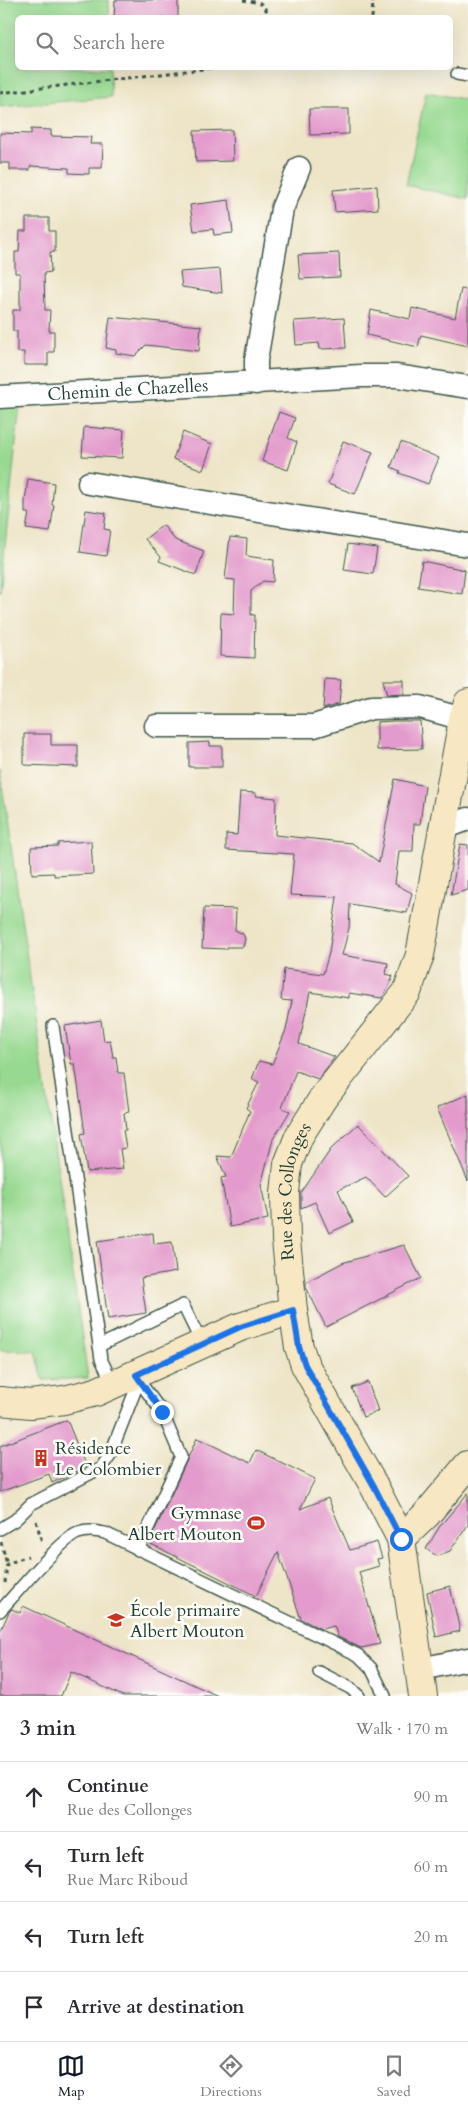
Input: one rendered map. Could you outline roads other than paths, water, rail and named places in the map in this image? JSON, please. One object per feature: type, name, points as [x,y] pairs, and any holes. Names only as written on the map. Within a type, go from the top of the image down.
[{"type":"street","points":[[256,382],[256,360],[282,209],[299,168]]},
{"type":"street","name":"Chemin de Chazelles","points":[[0,397],[361,376],[397,376],[468,388]]},
{"type":"street","points":[[89,483],[468,545]]},
{"type":"street","points":[[156,726],[314,726],[371,708],[420,706],[465,711]]},
{"type":"street","name":"Rue des Collonges","points":[[423,1696],[401,1539],[374,1486],[305,1365],[299,1347],[286,1240],[285,1193],[288,1164],[299,1136],[323,1098],[407,992],[420,955],[456,823],[465,711]]},
{"type":"street","points":[[0,1401],[31,1404],[64,1400],[130,1381],[240,1327],[293,1310]]},
{"type":"street","points":[[401,1539],[426,1515],[468,1465]]},
{"type":"street","points":[[420,1669],[468,1659]]},
{"type":"lane","points":[[53,1026],[101,1359],[130,1381],[162,1412],[181,1457],[138,1550]]},
{"type":"lane","points":[[100,1346],[183,1305],[202,1344]]},
{"type":"lane","points":[[0,1529],[15,1520],[31,1504],[101,1468],[110,1456],[130,1381]]},
{"type":"lane","points":[[0,1611],[64,1544],[76,1534],[90,1530],[105,1534],[358,1655],[371,1668],[385,1696]]},
{"type":"lane","points":[[319,1672],[350,1688],[359,1696]]},
{"type":"place","name":"Résidence Le Colombier","points":[[41,1458]]},
{"type":"place","name":"Gymnase Albert Mouton","points":[[256,1523]]},
{"type":"place","name":"École primaire Albert Mouton","points":[[116,1620]]}]
